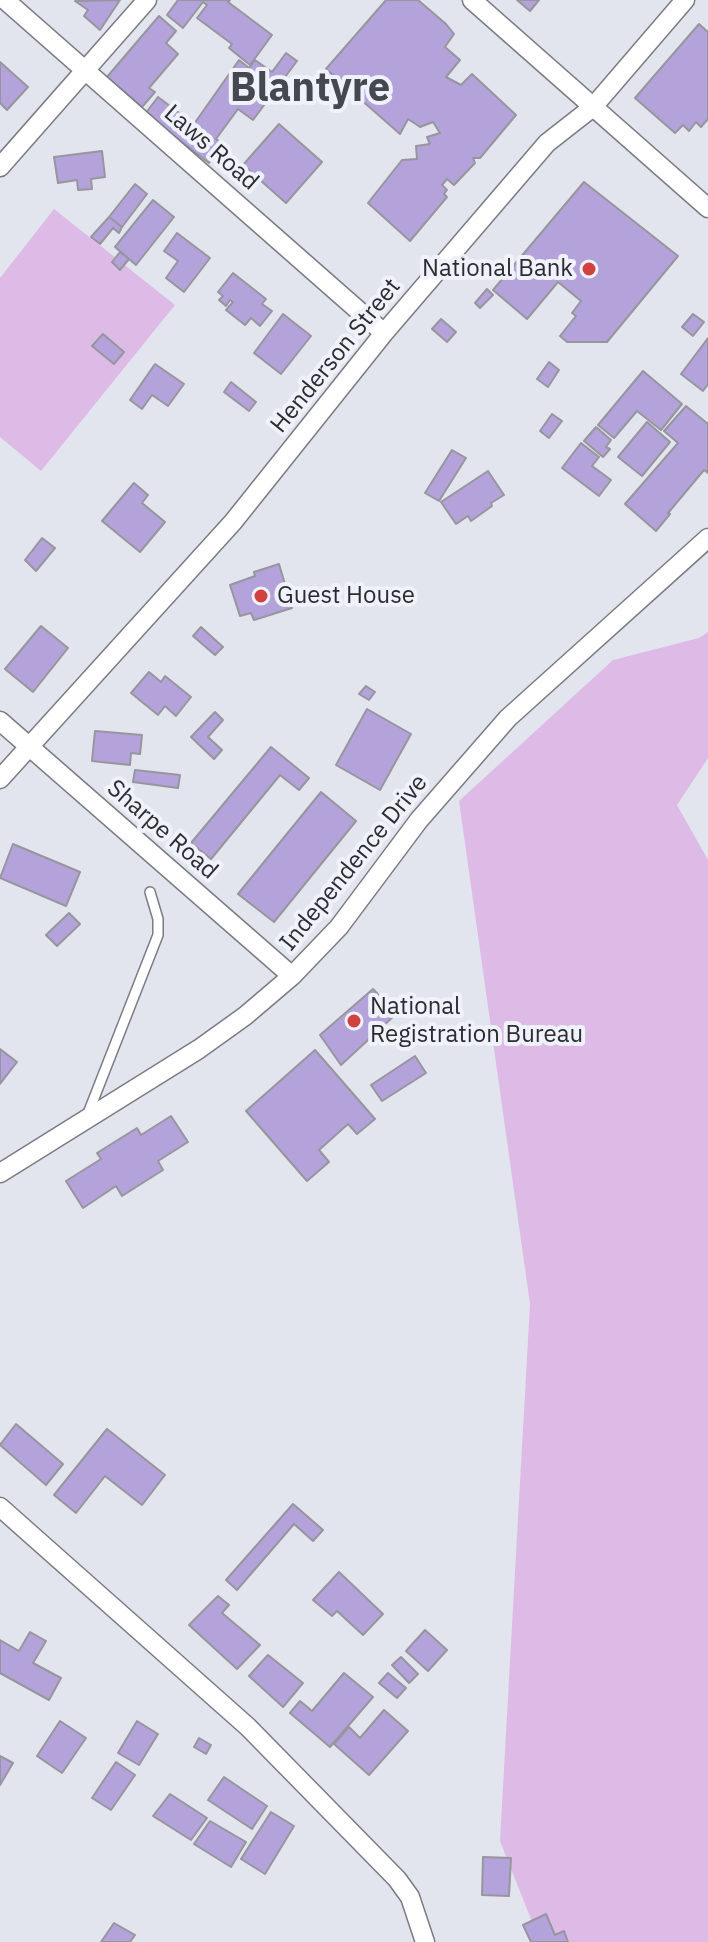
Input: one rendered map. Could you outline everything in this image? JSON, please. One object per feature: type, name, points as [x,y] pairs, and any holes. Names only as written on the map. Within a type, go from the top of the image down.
[{"type":"street","name":"Laws Road","points":[[5,0],[384,333]]},
{"type":"street","points":[[0,167],[147,0]]},
{"type":"street","points":[[472,0],[708,208]]},
{"type":"street","name":"Henderson Street","points":[[0,779],[233,522],[384,333],[547,143],[593,107],[685,0]]},
{"type":"street","name":"Independence Drive","points":[[0,1173],[199,1049],[245,1016],[292,976],[339,927],[419,820],[508,718],[708,538]]},
{"type":"street","name":"Sharpe Road","points":[[0,721],[292,976]]},
{"type":"street","points":[[0,1507],[248,1727],[410,1897],[425,1942]]},
{"type":"lane","points":[[87,1116],[158,935],[158,919],[150,892]]},
{"type":"shaded area","points":[[54,209],[175,305],[41,471],[0,437],[0,278]]},
{"type":"shaded area","points":[[708,632],[708,758],[677,805],[708,860],[708,1942],[540,1942],[500,1841],[530,1304],[459,801],[613,660],[699,638]]},
{"type":"building","points":[[120,0],[100,30],[84,16],[88,10],[75,1]]},
{"type":"building","points":[[178,0],[230,0],[228,2],[272,35],[250,65],[229,48],[232,44],[197,18],[207,5],[203,2],[183,28],[167,15]]},
{"type":"building","points":[[386,0],[418,0],[446,24],[454,34],[445,47],[460,60],[446,77],[461,85],[472,74],[516,115],[480,158],[473,158],[475,163],[454,185],[447,179],[442,185],[447,190],[444,194],[447,197],[410,241],[368,203],[402,160],[417,159],[416,146],[430,144],[427,137],[440,133],[433,122],[420,127],[408,119],[400,134],[326,69]]},
{"type":"building","points":[[517,0],[539,0],[530,11]]},
{"type":"building","points":[[159,16],[176,31],[166,43],[178,54],[149,88],[155,92],[142,107],[107,77]]},
{"type":"building","points":[[699,24],[708,32],[708,119],[701,127],[696,122],[689,131],[683,125],[675,133],[635,98]]},
{"type":"building","points":[[286,53],[297,61],[253,120],[238,109],[216,139],[223,144],[209,163],[145,114],[158,97],[194,124],[239,60],[249,68],[255,60],[272,72]]},
{"type":"building","points":[[0,62],[28,87],[7,110],[0,103]]},
{"type":"building","points":[[279,124],[322,162],[286,203],[243,165]]},
{"type":"building","points":[[102,151],[105,177],[91,179],[92,189],[78,190],[77,180],[58,183],[54,157]]},
{"type":"building","name":"National Bank","points":[[584,182],[678,256],[607,342],[567,342],[560,336],[576,316],[572,313],[581,301],[558,282],[527,319],[493,290]]},
{"type":"building","points":[[135,184],[147,194],[122,227],[109,217]]},
{"type":"building","points":[[153,200],[174,217],[136,265],[115,247]]},
{"type":"building","points":[[109,217],[122,227],[119,233],[113,228],[100,244],[91,237]]},
{"type":"building","points":[[177,233],[210,258],[184,292],[166,278],[178,261],[164,251]]},
{"type":"building","points":[[120,252],[129,259],[120,270],[112,262]]},
{"type":"building","points":[[233,273],[266,299],[262,304],[272,311],[260,326],[251,318],[245,325],[226,310],[233,302],[230,300],[226,306],[219,300],[223,296],[218,292]]},
{"type":"building","points":[[487,289],[493,295],[480,308],[475,303]]},
{"type":"building","points":[[283,314],[311,336],[281,374],[254,353]]},
{"type":"building","points":[[693,314],[704,322],[693,336],[682,327]]},
{"type":"building","points":[[441,319],[456,332],[447,342],[432,329]]},
{"type":"building","points":[[103,334],[124,352],[114,364],[92,346]]},
{"type":"building","points":[[708,338],[708,384],[703,391],[681,374]]},
{"type":"building","points":[[549,362],[559,370],[548,387],[537,379]]},
{"type":"building","points":[[155,364],[184,384],[168,406],[152,395],[142,409],[130,400]]},
{"type":"building","points":[[643,371],[682,404],[661,430],[637,411],[614,438],[598,425]]},
{"type":"building","points":[[231,382],[256,402],[249,411],[224,392]]},
{"type":"building","points":[[686,406],[708,424],[708,473],[704,470],[656,531],[625,504],[678,443],[664,431]]},
{"type":"building","points":[[552,414],[562,421],[549,438],[540,431]]},
{"type":"building","points":[[647,422],[670,442],[642,476],[618,457]]},
{"type":"building","points":[[596,427],[611,440],[606,447],[610,449],[603,457],[584,441]]},
{"type":"building","points":[[581,443],[599,457],[592,466],[611,480],[599,496],[562,468]]},
{"type":"building","points":[[452,450],[466,458],[439,501],[425,493]]},
{"type":"building","points":[[488,471],[504,495],[471,521],[468,516],[456,524],[441,502]]},
{"type":"building","points":[[134,483],[148,495],[142,503],[165,522],[140,552],[102,521]]},
{"type":"building","points":[[42,538],[55,548],[36,571],[25,560]]},
{"type":"building","name":"Guest House","points":[[279,564],[292,608],[254,620],[251,613],[240,616],[230,585],[255,576],[254,572]]},
{"type":"building","points":[[41,626],[68,648],[33,692],[5,669]]},
{"type":"building","points":[[201,627],[223,647],[215,655],[193,636]]},
{"type":"building","points":[[149,672],[161,682],[165,676],[191,697],[176,716],[165,706],[158,715],[131,693]]},
{"type":"building","points":[[366,686],[375,692],[369,700],[359,694]]},
{"type":"building","points":[[367,709],[411,734],[380,790],[336,765]]},
{"type":"building","points":[[215,712],[223,720],[208,737],[222,750],[214,759],[191,737]]},
{"type":"building","points":[[95,731],[142,735],[140,754],[131,753],[130,765],[92,761]]},
{"type":"building","points":[[271,747],[309,778],[299,790],[280,775],[211,859],[191,843]]},
{"type":"building","points":[[135,770],[180,775],[178,788],[133,782]]},
{"type":"building","points":[[321,792],[356,821],[274,922],[238,894]]},
{"type":"building","points":[[13,844],[80,872],[66,906],[0,878]]},
{"type":"building","points":[[69,913],[80,924],[57,946],[46,935]]},
{"type":"building","points":[[373,989],[396,1014],[341,1065],[320,1035]]},
{"type":"building","points":[[0,1049],[17,1062],[0,1084]]},
{"type":"building","points":[[315,1050],[375,1119],[357,1134],[348,1124],[319,1150],[329,1162],[307,1181],[246,1111]]},
{"type":"building","points":[[415,1056],[426,1073],[382,1101],[371,1085]]},
{"type":"building","points":[[171,1116],[188,1142],[158,1161],[163,1170],[122,1196],[116,1186],[83,1208],[66,1181],[101,1159],[97,1153],[137,1128],[141,1135]]},
{"type":"building","points":[[16,1424],[63,1464],[46,1485],[0,1445]]},
{"type":"building","points":[[107,1429],[165,1475],[142,1505],[105,1476],[76,1513],[54,1495]]},
{"type":"building","points":[[293,1504],[323,1530],[313,1541],[294,1524],[237,1590],[226,1580]]},
{"type":"building","points":[[339,1572],[383,1614],[363,1635],[337,1611],[332,1616],[313,1600]]},
{"type":"building","points":[[218,1596],[229,1605],[222,1613],[260,1645],[237,1669],[189,1625]]},
{"type":"building","points":[[425,1630],[447,1650],[428,1671],[406,1651]]},
{"type":"building","points":[[30,1632],[46,1641],[33,1663],[61,1678],[49,1700],[0,1673],[0,1640],[19,1651]]},
{"type":"building","points":[[268,1655],[303,1683],[283,1707],[249,1676]]},
{"type":"building","points":[[401,1657],[418,1674],[409,1683],[392,1665]]},
{"type":"building","points":[[344,1673],[373,1697],[330,1747],[290,1713],[300,1701],[312,1711]]},
{"type":"building","points":[[388,1673],[406,1688],[397,1698],[379,1683]]},
{"type":"building","points":[[384,1710],[408,1731],[369,1775],[334,1744],[349,1727],[360,1738]]},
{"type":"building","points":[[60,1721],[86,1738],[62,1773],[37,1756]]},
{"type":"building","points":[[137,1721],[158,1734],[139,1765],[118,1753]]},
{"type":"building","points":[[199,1738],[211,1745],[206,1754],[194,1747]]},
{"type":"building","points":[[0,1756],[13,1763],[0,1785]]},
{"type":"building","points":[[116,1762],[135,1775],[111,1810],[92,1798]]},
{"type":"building","points":[[224,1777],[267,1806],[252,1829],[208,1800]]},
{"type":"building","points":[[170,1794],[207,1818],[191,1840],[153,1816]]},
{"type":"building","points":[[271,1812],[294,1826],[265,1874],[241,1859]]},
{"type":"building","points":[[210,1821],[246,1842],[231,1867],[194,1844]]},
{"type":"building","points":[[483,1857],[511,1858],[509,1896],[482,1895]]},
{"type":"building","points":[[546,1914],[555,1935],[564,1931],[568,1942],[531,1942],[523,1925]]},
{"type":"building","points":[[114,1923],[135,1935],[130,1942],[101,1942]]},
{"type":"place","name":"National Bank","points":[[589,269]]},
{"type":"place","name":"Guest House","points":[[261,596]]},
{"type":"place","name":"National Registration Bureau","points":[[354,1021]]},
{"type":"district","name":"Blantyre","points":[[310,89]]}]
